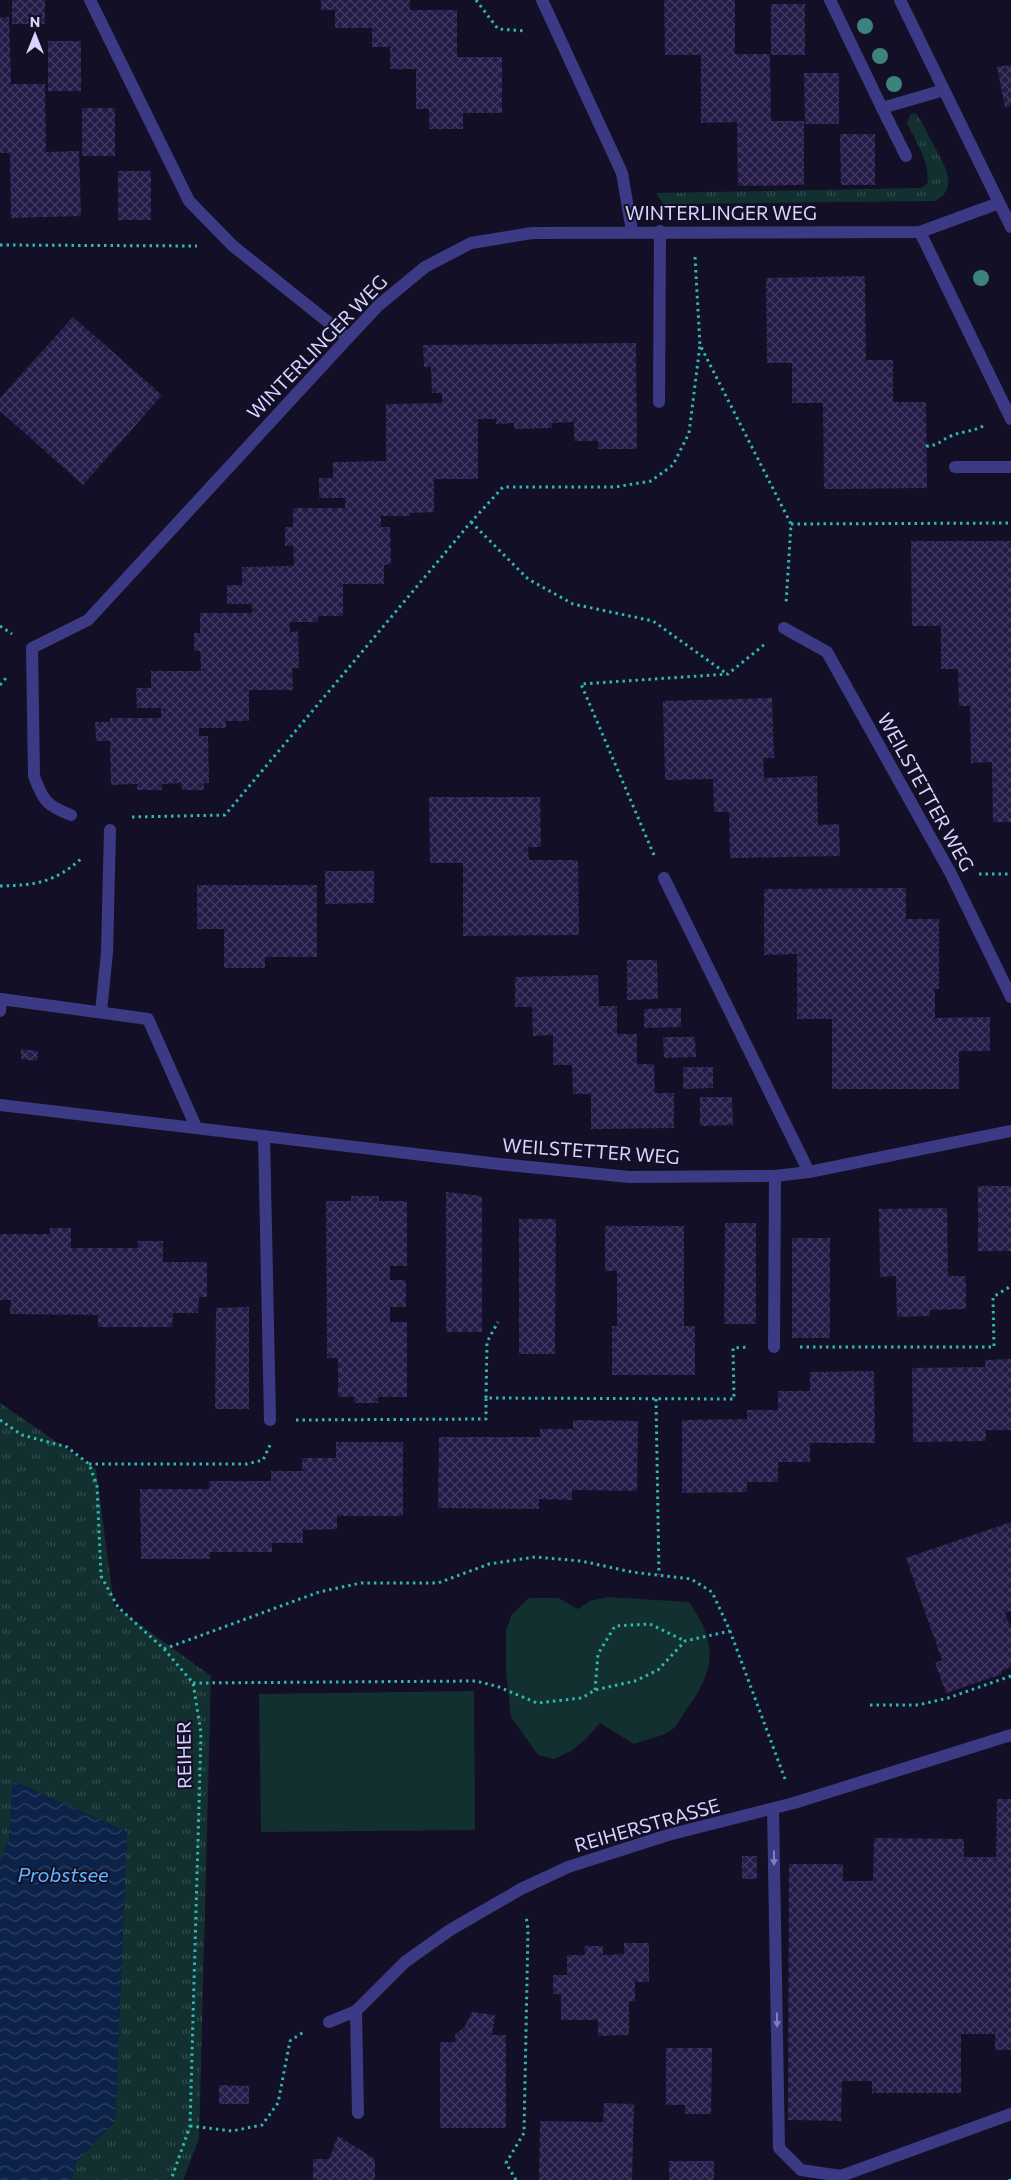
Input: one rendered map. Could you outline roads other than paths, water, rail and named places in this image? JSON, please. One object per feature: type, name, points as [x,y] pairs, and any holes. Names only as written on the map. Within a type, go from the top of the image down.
[{"type":"street","points":[[90,0],[189,201],[233,246],[348,338]]},
{"type":"street","points":[[542,0],[622,173],[632,232]]},
{"type":"street","points":[[830,0],[906,156]]},
{"type":"street","points":[[900,0],[1011,227]]},
{"type":"street","points":[[882,108],[944,90]]},
{"type":"street","name":"WINTERLINGER WEG","points":[[71,815],[53,808],[41,794],[34,776],[32,648],[88,620],[379,305],[425,267],[471,243],[532,233],[920,232],[999,203]]},
{"type":"street","points":[[659,402],[660,232]]},
{"type":"street","points":[[920,232],[1010,416]]},
{"type":"street","points":[[955,467],[1011,467]]},
{"type":"street","name":"WEILSTETTER WEG","points":[[784,628],[827,652],[951,874],[1011,997]]},
{"type":"street","points":[[101,1012],[107,952],[110,830]]},
{"type":"street","points":[[664,878],[809,1172]]},
{"type":"street","points":[[0,1011],[2,999],[148,1019],[196,1127]]},
{"type":"street","name":"WEILSTETTER WEG","points":[[0,1105],[499,1164],[630,1177],[775,1176],[809,1172],[1011,1131]]},
{"type":"street","points":[[264,1136],[270,1420]]},
{"type":"street","points":[[774,1347],[775,1176]]},
{"type":"street","name":"REIHERSTRASSE","points":[[329,2022],[356,2010],[405,1962],[450,1930],[521,1889],[568,1867],[668,1835],[794,1803],[1011,1734]]},
{"type":"street","points":[[773,1809],[779,2148],[801,2170],[841,2176],[1011,2114]]},
{"type":"street","points":[[356,2010],[358,2112]]},
{"type":"water","name":"Probstsee","points":[[13,1781],[127,1832],[115,2121],[76,2162],[71,2180],[0,2180],[0,1863],[9,1840]]}]
